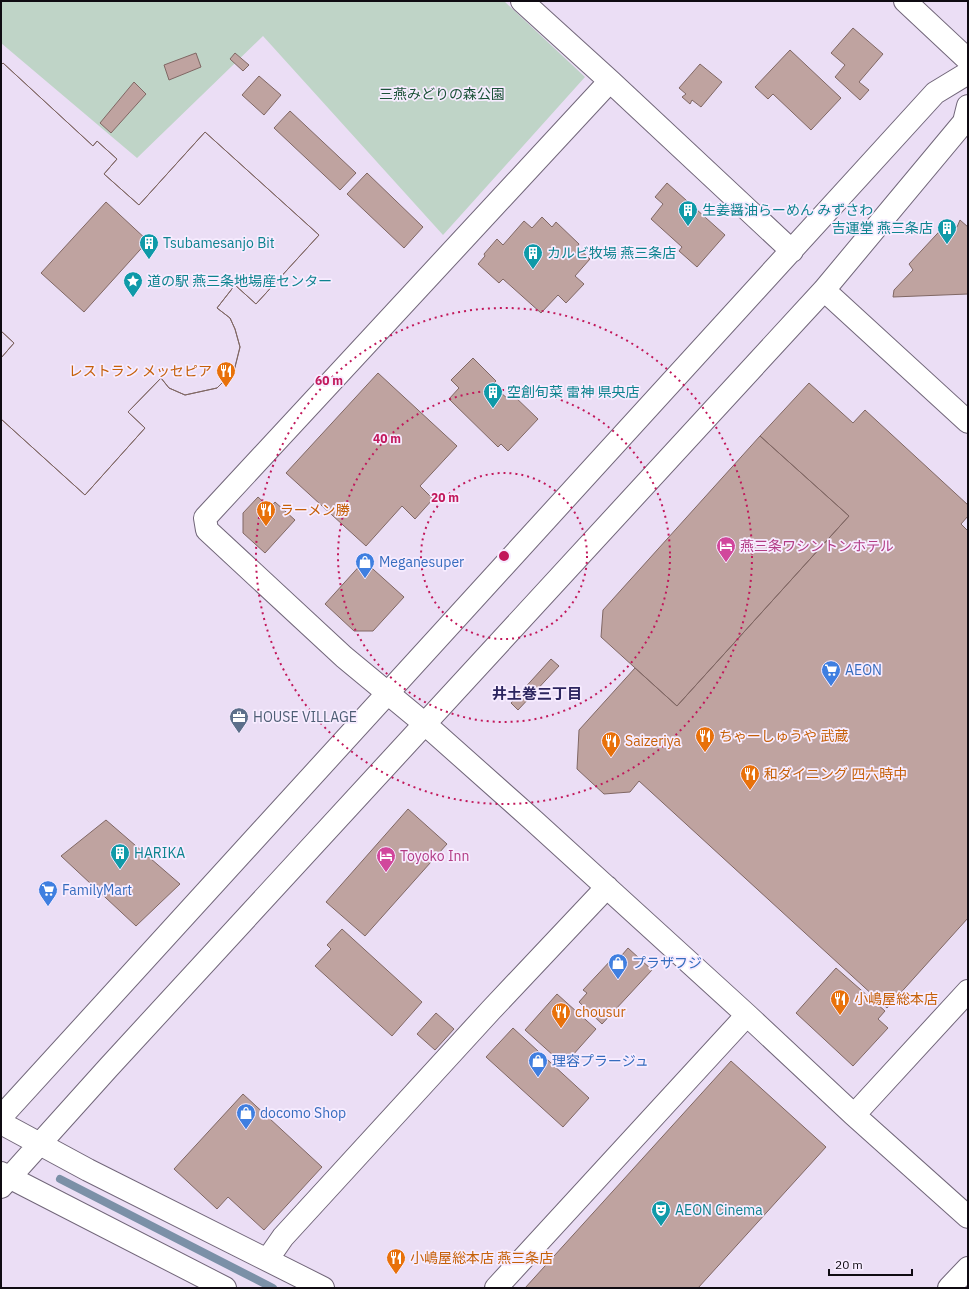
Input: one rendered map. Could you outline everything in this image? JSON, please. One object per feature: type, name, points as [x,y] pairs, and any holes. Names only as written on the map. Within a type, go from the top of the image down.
[{"type":"street","points":[[522,1],[792,251]]},
{"type":"street","points":[[905,1],[968,60]]},
{"type":"street","points":[[1,1117],[935,93],[968,73]]},
{"type":"street","points":[[610,81],[205,518],[207,530],[344,657],[425,724],[607,887],[854,1115],[968,1217]]},
{"type":"street","points":[[225,1288],[4,1179],[39,1144],[824,290],[964,122],[968,106]]},
{"type":"street","points":[[824,290],[968,422]]},
{"type":"street","points":[[267,1260],[283,1237],[491,1010],[607,887]]},
{"type":"street","points":[[854,1115],[968,991]]},
{"type":"street","points":[[496,1288],[747,1015]]},
{"type":"street","points":[[1,1123],[95,1174],[323,1288]]},
{"type":"street","points":[[949,1288],[968,1268]]},
{"type":"green space","name":"三燕みどりの森公園","points":[[1,1],[504,1],[585,77],[443,235],[263,36],[137,158],[1,43]]},
{"type":"building","points":[[853,28],[883,54],[859,82],[869,90],[860,100],[835,77],[845,65],[831,53]]},
{"type":"building","points":[[790,50],[841,98],[811,130],[773,94],[768,99],[755,87]]},
{"type":"building","points":[[196,53],[201,67],[169,80],[164,65]]},
{"type":"building","points":[[235,53],[249,65],[243,71],[230,59]]},
{"type":"building","name":"Tsubamesanjo Bit","points":[[3,63],[93,146],[97,141],[117,159],[104,174],[139,205],[205,132],[319,235],[256,304],[235,285],[217,308],[230,318],[240,347],[234,371],[217,388],[185,395],[169,388],[161,378],[128,412],[145,428],[85,495],[1,419],[1,358],[14,343],[1,331],[1,65]],"holes":[[[106,202],[148,241],[84,312],[41,273]]]},
{"type":"building","name":"Tsubamesanjo Bit","points":[[3,63],[93,146],[97,141],[117,159],[104,174],[139,205],[205,132],[319,235],[256,304],[235,285],[217,308],[230,318],[240,347],[234,371],[217,388],[185,395],[169,388],[161,378],[128,412],[145,428],[85,495],[1,419],[1,358],[14,343],[1,331],[1,65]]},
{"type":"building","points":[[700,64],[722,82],[701,107],[692,100],[690,104],[682,97],[686,94],[679,88]]},
{"type":"building","points":[[259,76],[281,95],[264,115],[242,95]]},
{"type":"building","points":[[134,82],[146,94],[111,133],[100,123]]},
{"type":"building","points":[[290,111],[356,173],[340,190],[274,128]]},
{"type":"building","points":[[367,173],[423,227],[404,248],[347,194]]},
{"type":"building","name":"生姜醤油らーめん みずさわ","points":[[667,183],[725,235],[697,267],[679,251],[682,247],[651,219],[663,204],[655,197]]},
{"type":"building","name":"カルビ牧場 燕三条店","points":[[542,217],[552,227],[556,222],[579,244],[577,247],[590,259],[575,276],[584,284],[566,303],[558,295],[541,313],[503,279],[499,283],[478,264],[485,256],[484,254],[497,239],[503,245],[524,221],[532,228]]},
{"type":"building","name":"吉運堂 燕三条店","points":[[950,220],[957,227],[960,220],[968,227],[968,294],[893,297],[894,290],[913,270],[909,264]]},
{"type":"building","name":"空創旬菜 雷神 県央店","points":[[473,358],[496,381],[492,385],[508,399],[512,394],[538,419],[508,451],[501,444],[498,447],[449,399],[459,388],[451,380]]},
{"type":"building","points":[[378,373],[457,446],[420,486],[433,499],[415,519],[402,506],[366,546],[286,473]]},
{"type":"building","name":"AEON","points":[[809,383],[853,423],[865,410],[968,505],[968,516],[961,524],[968,531],[968,918],[887,1008],[639,781],[630,792],[604,794],[577,769],[579,730],[635,668],[677,706],[849,516],[760,436]]},
{"type":"building","name":"燕三条ワシントンホテル","points":[[760,436],[849,516],[677,706],[601,637],[603,610]]},
{"type":"building","name":"ラーメン勝","points":[[258,497],[270,508],[275,502],[295,520],[265,553],[243,533],[243,513]]},
{"type":"building","name":"Meganesuper","points":[[364,561],[404,597],[373,631],[354,631],[325,604]]},
{"type":"building","points":[[551,659],[559,666],[518,710],[511,703]]},
{"type":"building","name":"Toyoko Inn","points":[[408,809],[447,844],[365,936],[326,902]]},
{"type":"building","name":"HARIKA","points":[[106,820],[180,884],[136,926],[61,856]]},
{"type":"building","points":[[342,929],[422,1002],[392,1036],[315,966],[331,949],[327,945]]},
{"type":"building","name":"プラザフジ","points":[[628,948],[652,970],[602,1024],[579,1002],[587,993],[583,990],[613,958],[616,962]]},
{"type":"building","name":"小嶋屋総本店","points":[[836,968],[885,1011],[878,1019],[888,1028],[853,1066],[796,1013]]},
{"type":"building","name":"chousur","points":[[557,994],[596,1029],[564,1065],[525,1030]]},
{"type":"building","points":[[436,1013],[454,1029],[435,1050],[417,1034]]},
{"type":"building","name":"理容プラージュ","points":[[513,1028],[589,1098],[563,1127],[486,1057]]},
{"type":"building","points":[[731,1061],[826,1147],[698,1288],[525,1288]]},
{"type":"building","name":"docomo Shop","points":[[243,1094],[322,1167],[264,1230],[228,1197],[217,1209],[174,1169]]},
{"type":"waterway","points":[[60,1179],[273,1288]]},
{"type":"place","name":"生姜醤油らーめん みずさわ","points":[[688,227]]},
{"type":"place","name":"吉運堂 燕三条店","points":[[947,245]]},
{"type":"place","name":"Tsubamesanjo Bit","points":[[149,260]]},
{"type":"place","name":"カルビ牧場 燕三条店","points":[[533,270]]},
{"type":"place","name":"道の駅 燕三条地場産センター","points":[[133,298]]},
{"type":"place","name":"レストラン メッセピア","points":[[226,388]]},
{"type":"place","name":"空創旬菜 雷神 県央店","points":[[493,409]]},
{"type":"place","name":"ラーメン勝","points":[[266,527]]},
{"type":"place","name":"燕三条ワシントンホテル","points":[[726,563]]},
{"type":"place","name":"Meganesuper","points":[[365,579]]},
{"type":"place","name":"AEON","points":[[831,687]]},
{"type":"place","name":"HOUSE VILLAGE","points":[[239,734]]},
{"type":"place","name":"ちゃーしゅうや 武蔵","points":[[705,753]]},
{"type":"place","name":"Saizeriya","points":[[611,758]]},
{"type":"place","name":"和ダイニング 四六時中","points":[[750,791]]},
{"type":"place","name":"HARIKA","points":[[120,870]]},
{"type":"place","name":"Toyoko Inn","points":[[386,873]]},
{"type":"place","name":"FamilyMart","points":[[48,907]]},
{"type":"place","name":"プラザフジ","points":[[618,980]]},
{"type":"place","name":"小嶋屋総本店","points":[[840,1016]]},
{"type":"place","name":"chousur","points":[[561,1029]]},
{"type":"place","name":"理容プラージュ","points":[[538,1078]]},
{"type":"place","name":"docomo Shop","points":[[246,1130]]},
{"type":"place","name":"AEON Cinema","points":[[661,1227]]},
{"type":"place","name":"小嶋屋総本店 燕三条店","points":[[396,1275]]},
{"type":"district","name":"井土巻三丁目","points":[[537,694]]}]
